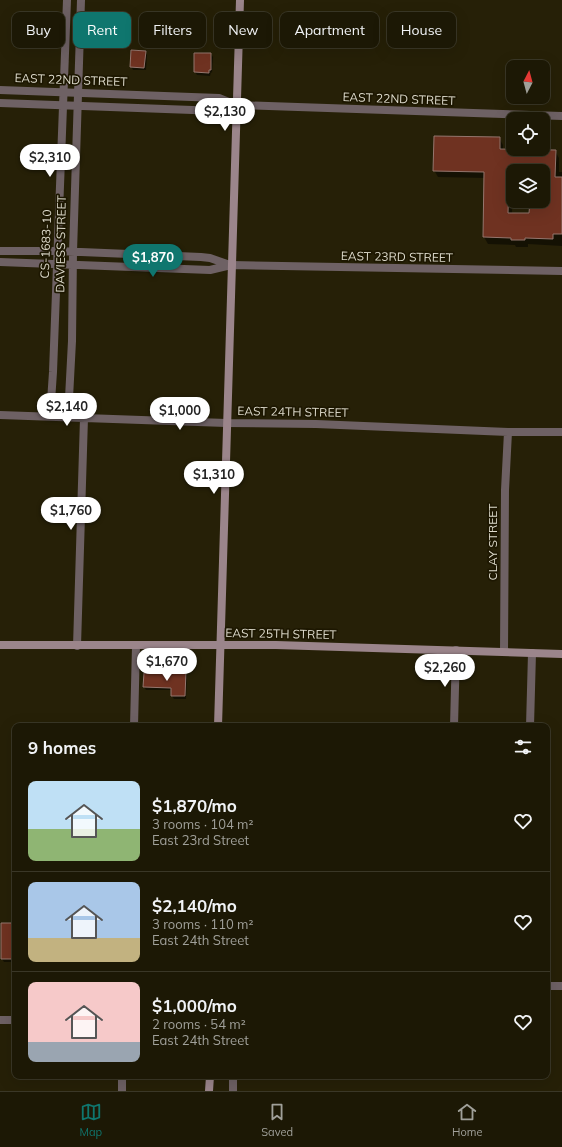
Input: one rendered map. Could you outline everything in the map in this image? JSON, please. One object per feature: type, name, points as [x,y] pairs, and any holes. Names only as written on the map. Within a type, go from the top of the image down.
[{"type":"street","name":"CS-1683-10","points":[[50,416],[64,105],[67,0]]},
{"type":"street","name":"DAVIESS STREET","points":[[68,417],[72,341],[72,266],[81,0]]},
{"type":"street","points":[[218,723],[240,0]]},
{"type":"street","name":"EAST 22ND STREET","points":[[0,90],[219,98],[236,105],[562,116]]},
{"type":"street","name":"EAST 22ND STREET","points":[[0,103],[220,111],[236,105]]},
{"type":"street","name":"EAST 23RD STREET","points":[[0,251],[57,251],[201,257],[210,258],[231,265]]},
{"type":"street","name":"EAST 23RD STREET","points":[[0,262],[72,266],[210,270],[231,265],[562,271]]},
{"type":"street","name":"EAST 24TH STREET","points":[[0,415],[226,423],[316,424],[508,432],[562,432]]},
{"type":"street","points":[[77,646],[84,418]]},
{"type":"street","name":"CLAY STREET","points":[[504,652],[505,490],[508,432]]},
{"type":"street","name":"EAST 25TH STREET","points":[[0,645],[276,645],[562,654]]},
{"type":"street","points":[[134,723],[136,646]]},
{"type":"street","points":[[454,723],[456,650]]},
{"type":"street","points":[[530,723],[532,653]]},
{"type":"street","points":[[550,986],[562,986]]},
{"type":"street","points":[[0,1020],[12,1020]]},
{"type":"street","points":[[122,1079],[122,1091]]},
{"type":"street","points":[[209,1091],[210,1079]]},
{"type":"street","points":[[233,1079],[233,1091]]},
{"type":"building","points":[[131,50],[146,51],[144,68],[130,67]]},
{"type":"building","points":[[194,53],[211,53],[211,70],[209,70],[209,73],[194,72]]},
{"type":"building","points":[[434,136],[500,137],[500,149],[506,149],[506,156],[550,156],[550,150],[556,150],[555,177],[562,177],[562,234],[553,234],[553,239],[525,238],[525,240],[511,240],[511,238],[483,237],[484,172],[433,171]]},
{"type":"building","points":[[172,671],[186,671],[185,696],[171,696],[171,688],[143,687],[144,673],[172,674]]},
{"type":"building","points":[[1,923],[12,923],[12,959],[1,959]]}]
